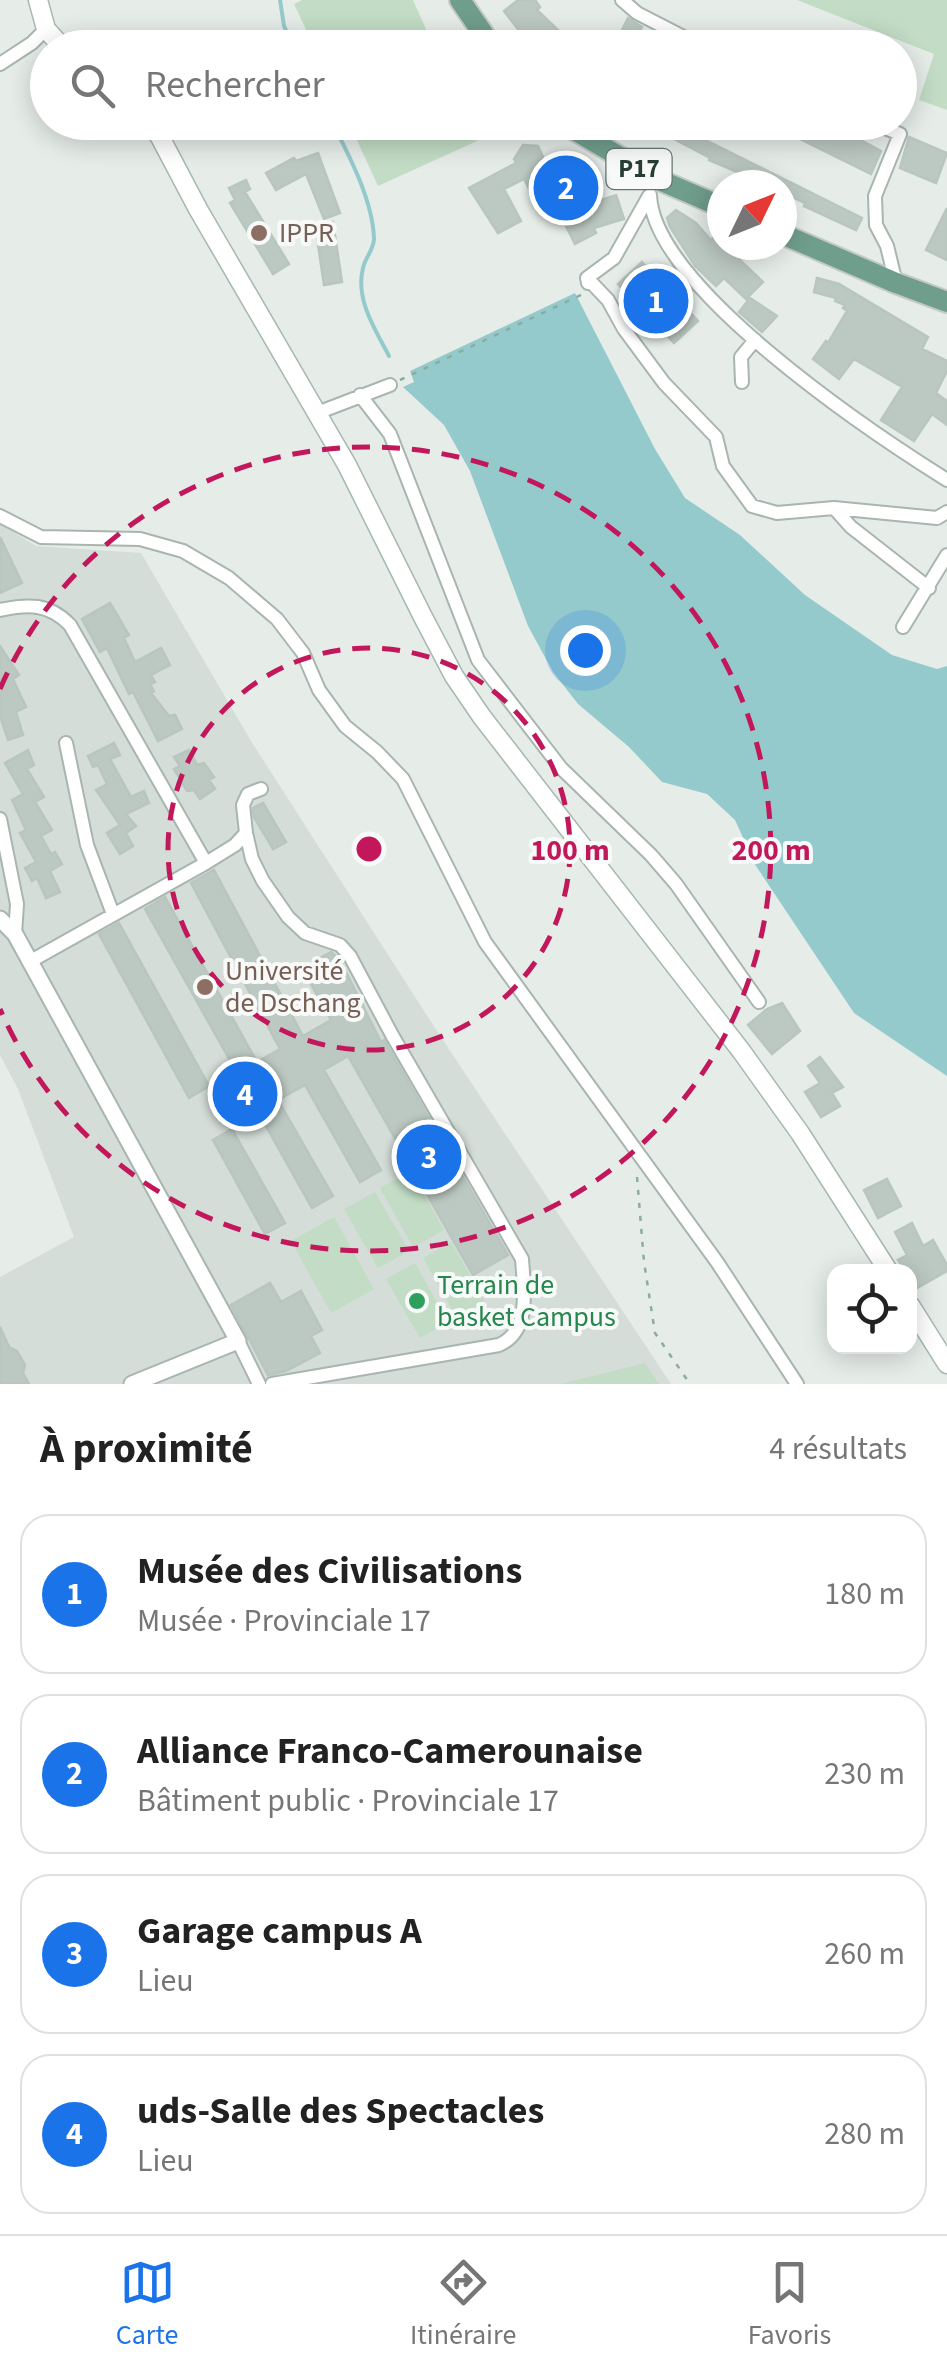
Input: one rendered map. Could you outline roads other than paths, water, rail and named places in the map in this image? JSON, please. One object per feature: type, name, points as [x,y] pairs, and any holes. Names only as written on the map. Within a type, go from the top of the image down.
[{"type":"main road","points":[[38,0],[46,29]]},
{"type":"main road","points":[[460,0],[481,30]]},
{"type":"main road","points":[[162,140],[317,414],[464,690],[742,1052],[800,1133],[884,1264]]},
{"type":"main road","name":"P17","points":[[587,140],[653,186],[707,202]]},
{"type":"main road","points":[[797,240],[947,302]]},
{"type":"main road","points":[[917,1315],[947,1364]]},
{"type":"street","points":[[622,0],[637,13],[670,30]]},
{"type":"street","points":[[0,64],[30,44]]},
{"type":"street","points":[[896,283],[876,225],[875,196],[898,140]]},
{"type":"street","points":[[653,186],[614,258],[588,284],[608,300],[664,384],[716,437],[723,466],[752,506],[777,513],[834,508],[936,518],[947,512]]},
{"type":"street","points":[[653,186],[650,208],[658,228],[683,265],[755,340],[823,395],[947,480]]},
{"type":"street","points":[[742,382],[741,357],[755,340]]},
{"type":"street","points":[[317,414],[390,385]]},
{"type":"street","points":[[360,396],[390,434],[478,660],[562,768],[676,884],[759,1002]]},
{"type":"street","points":[[834,508],[851,527],[929,588]]},
{"type":"street","points":[[0,516],[41,537],[140,540],[183,551],[229,578],[277,619],[302,653],[318,690],[345,726],[403,779],[486,942],[717,1262],[797,1384]]},
{"type":"street","points":[[903,627],[947,554]]},
{"type":"street","points":[[0,610],[37,605],[60,614],[70,625],[206,862]]},
{"type":"street","points":[[66,743],[87,845],[113,914]]},
{"type":"street","points":[[261,789],[248,794],[243,805],[252,859],[262,881],[305,933],[340,945],[350,956],[522,1259],[524,1292],[519,1329],[512,1339],[499,1345],[272,1384]]},
{"type":"street","points":[[0,819],[17,904],[15,934]]},
{"type":"street","points":[[30,962],[235,845],[246,833]]},
{"type":"street","points":[[0,919],[15,934],[258,1384]]},
{"type":"street","points":[[132,1384],[238,1341]]},
{"type":"water","points":[[575,293],[655,449],[685,498],[740,535],[805,595],[892,655],[937,669],[947,666],[947,1076],[854,1013],[756,866],[735,820],[707,794],[662,782],[629,747],[578,704],[553,672],[528,626],[470,471],[444,425],[403,387],[414,382],[410,371]]},
{"type":"waterway","points":[[280,0],[286,30]]},
{"type":"waterway","points":[[341,140],[359,179],[373,224],[373,246],[363,268],[362,291],[368,314],[389,356]]},
{"type":"place","name":"Alliance Franco-Camerounaise","points":[[566,188]]},
{"type":"place","name":"IPPR","points":[[259,233]]},
{"type":"place","name":"Musée des Civilisations","points":[[656,301]]},
{"type":"place","name":"Université de Dschang","points":[[205,987]]},
{"type":"place","name":"uds-Salle des Spectacles","points":[[245,1094]]},
{"type":"place","name":"Garage campus A","points":[[429,1157]]},
{"type":"place","name":"Terrain de basket Campus","points":[[417,1301]]}]
